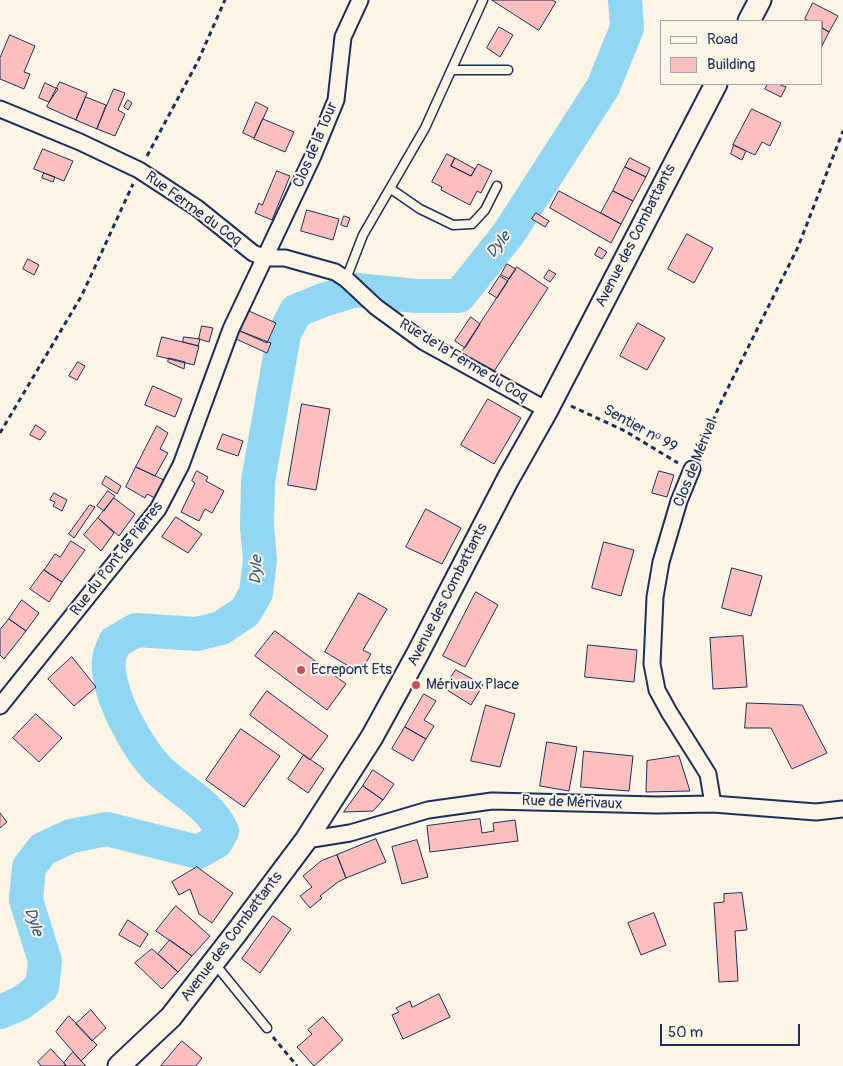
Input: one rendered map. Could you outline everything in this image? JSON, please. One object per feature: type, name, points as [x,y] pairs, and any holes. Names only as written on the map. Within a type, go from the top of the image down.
[{"type":"main road","points":[[750,20],[760,0]]},
{"type":"main road","name":"Avenue des Combattants","points":[[119,1066],[171,1017],[214,962],[306,840],[372,737],[418,653],[508,479],[547,410],[715,85]]},
{"type":"street","name":"Clos de la Tour","points":[[265,258],[313,156],[336,100],[343,37],[360,0]]},
{"type":"street","name":"Rue Ferme du Coq","points":[[0,109],[80,142],[139,170],[196,208],[253,253],[265,258],[285,258],[340,275]]},
{"type":"street","name":"Rue du Pont de Pierres","points":[[0,706],[158,509],[181,465],[231,329],[265,258]]},
{"type":"street","name":"Rue de la Ferme du Coq","points":[[340,275],[376,307],[424,342],[547,410]]},
{"type":"street","name":"Clos de Mérival","points":[[692,469],[678,502],[661,562],[655,597],[652,664],[657,690],[668,712],[708,774],[713,804]]},
{"type":"street","name":"Rue de Mérivaux","points":[[306,840],[350,833],[436,809],[492,801],[657,805],[713,804],[816,812],[843,809]]},
{"type":"lane","points":[[340,275],[425,128],[483,0]]},
{"type":"lane","points":[[452,70],[508,70]]},
{"type":"lane","points":[[391,189],[420,209],[453,225],[472,224],[485,210],[497,186]]},
{"type":"lane","points":[[214,962],[267,1028]]},
{"type":"path","points":[[0,433],[82,295],[139,170],[198,61],[225,0]]},
{"type":"path","name":"Clos de Mérival","points":[[692,469],[723,398],[798,247],[843,131]]},
{"type":"path","name":"Sentier nᵒ 99","points":[[577,409],[625,431],[667,458],[692,469]]},
{"type":"path","points":[[267,1028],[297,1066]]},
{"type":"building","points":[[492,0],[552,0],[556,2],[539,30]]},
{"type":"building","points":[[813,3],[838,16],[829,32],[823,29],[823,20],[805,19]]},
{"type":"building","points":[[499,27],[513,35],[500,57],[487,48]]},
{"type":"building","points":[[823,29],[829,32],[823,44]]},
{"type":"building","points":[[10,35],[35,46],[24,72],[30,74],[24,89],[0,79],[0,58]]},
{"type":"building","points":[[60,82],[87,93],[76,120],[47,107]]},
{"type":"building","points":[[45,83],[58,89],[49,102],[39,98]]},
{"type":"building","points":[[767,85],[786,87],[781,97],[765,89]]},
{"type":"building","points":[[114,89],[125,93],[118,110],[125,114],[115,136],[97,129]]},
{"type":"building","points":[[86,97],[106,105],[97,129],[76,120]]},
{"type":"building","points":[[128,100],[132,103],[128,110],[124,107]]},
{"type":"building","points":[[256,102],[268,108],[254,138],[243,133]]},
{"type":"building","points":[[752,109],[781,123],[770,146],[762,142],[755,155],[733,145]]},
{"type":"building","points":[[263,119],[294,132],[285,152],[254,139]]},
{"type":"building","points":[[734,145],[746,151],[742,160],[731,154]]},
{"type":"building","points":[[43,149],[73,161],[64,181],[34,169]]},
{"type":"building","points":[[447,154],[455,158],[451,166],[471,176],[478,164],[492,171],[481,193],[477,191],[470,205],[441,190],[442,187],[432,182]]},
{"type":"building","points":[[455,158],[475,169],[471,176],[451,166]]},
{"type":"building","points":[[630,158],[650,168],[646,177],[625,167]]},
{"type":"building","points":[[625,167],[646,177],[633,201],[613,191]]},
{"type":"building","points":[[277,171],[290,176],[272,220],[255,213],[259,203],[262,205]]},
{"type":"building","points":[[44,173],[55,177],[53,182],[42,178]]},
{"type":"building","points":[[559,191],[621,224],[611,243],[550,208]]},
{"type":"building","points":[[613,191],[633,201],[621,224],[601,213]]},
{"type":"building","points":[[307,210],[339,219],[333,240],[301,231]]},
{"type":"building","points":[[536,213],[549,221],[545,227],[532,219]]},
{"type":"building","points":[[344,216],[350,218],[347,227],[341,225]]},
{"type":"building","points":[[687,234],[713,248],[694,283],[668,269]]},
{"type":"building","points":[[599,247],[607,252],[602,259],[595,255]]},
{"type":"building","points":[[28,259],[39,265],[34,275],[23,269]]},
{"type":"building","points":[[507,264],[516,269],[509,279],[501,275]]},
{"type":"building","points":[[517,267],[548,288],[491,376],[460,355]]},
{"type":"building","points":[[549,270],[556,274],[550,282],[544,278]]},
{"type":"building","points":[[500,276],[508,281],[497,298],[489,293]]},
{"type":"building","points":[[249,311],[276,323],[267,343],[240,331]]},
{"type":"building","points":[[471,317],[480,324],[465,348],[455,341]]},
{"type":"building","points":[[638,323],[665,338],[647,370],[620,356]]},
{"type":"building","points":[[202,326],[213,328],[209,342],[199,339]]},
{"type":"building","points":[[240,331],[271,343],[267,353],[236,339]]},
{"type":"building","points":[[162,337],[199,346],[194,365],[157,356]]},
{"type":"building","points":[[184,337],[200,339],[198,346],[183,342]]},
{"type":"building","points":[[169,358],[185,362],[184,369],[168,362]]},
{"type":"building","points":[[78,362],[85,366],[77,380],[69,376]]},
{"type":"building","points":[[153,386],[182,399],[175,417],[145,405]]},
{"type":"building","points":[[488,399],[521,418],[494,464],[461,445]]},
{"type":"building","points":[[302,404],[330,409],[316,490],[288,485]]},
{"type":"building","points":[[36,425],[46,432],[40,440],[30,435]]},
{"type":"building","points":[[157,426],[168,433],[160,449],[168,453],[155,476],[136,467]]},
{"type":"building","points":[[223,434],[243,441],[238,456],[217,449]]},
{"type":"building","points":[[136,467],[164,480],[155,498],[147,494],[145,498],[126,487]]},
{"type":"building","points":[[197,471],[208,477],[206,481],[224,491],[212,513],[205,509],[199,521],[181,512],[195,483],[192,481]]},
{"type":"building","points":[[659,471],[674,475],[667,497],[652,493]]},
{"type":"building","points":[[106,476],[121,486],[117,494],[102,484]]},
{"type":"building","points":[[108,491],[115,496],[104,511],[97,506]]},
{"type":"building","points":[[54,493],[67,500],[62,511],[53,506],[55,502],[50,500]]},
{"type":"building","points":[[114,498],[135,514],[119,536],[98,518]]},
{"type":"building","points":[[90,505],[95,507],[74,538],[69,534]]},
{"type":"building","points":[[426,509],[461,528],[442,564],[406,547]]},
{"type":"building","points":[[176,517],[202,534],[188,553],[162,537]]},
{"type":"building","points":[[98,518],[114,533],[101,551],[84,535]]},
{"type":"building","points":[[71,541],[85,550],[62,582],[44,570],[55,554],[60,557]]},
{"type":"building","points":[[604,542],[634,550],[621,596],[592,588]]},
{"type":"building","points":[[732,568],[762,576],[751,616],[722,608]]},
{"type":"building","points":[[44,570],[62,582],[49,602],[30,589]]},
{"type":"building","points":[[476,592],[498,605],[465,667],[443,656]]},
{"type":"building","points":[[359,593],[387,609],[363,650],[371,654],[360,673],[325,652]]},
{"type":"building","points":[[22,600],[39,613],[26,631],[9,619]]},
{"type":"building","points":[[9,619],[26,631],[4,659],[0,655],[0,630]]},
{"type":"building","name":"Ecrepont Ets","points":[[275,631],[346,684],[327,710],[255,656]]},
{"type":"building","points":[[743,636],[747,687],[713,689],[710,638]]},
{"type":"building","points":[[588,645],[637,650],[634,682],[585,677]]},
{"type":"building","points":[[72,657],[96,687],[74,706],[48,679]]},
{"type":"building","points":[[456,670],[483,685],[471,705],[444,688]]},
{"type":"building","points":[[267,691],[328,736],[310,760],[250,715]]},
{"type":"building","points":[[424,694],[436,701],[424,720],[434,726],[426,739],[405,727]]},
{"type":"building","points":[[747,703],[802,705],[827,753],[792,769],[771,728],[745,728]]},
{"type":"building","points":[[486,705],[515,714],[500,767],[471,761]]},
{"type":"building","points":[[36,714],[62,738],[39,762],[13,738]]},
{"type":"building","points":[[405,727],[426,739],[413,761],[392,749]]},
{"type":"building","points":[[241,729],[280,756],[244,807],[206,780]]},
{"type":"building","points":[[547,742],[577,747],[569,791],[540,786]]},
{"type":"building","points":[[584,751],[633,756],[629,791],[581,787]]},
{"type":"building","points":[[304,755],[324,769],[308,793],[288,779]]},
{"type":"building","points":[[679,756],[690,791],[646,792],[647,761]]},
{"type":"building","points":[[373,770],[394,784],[383,800],[363,786]]},
{"type":"building","points":[[363,786],[383,800],[373,811],[344,812]]},
{"type":"building","points":[[0,813],[7,822],[0,828]]},
{"type":"building","points":[[480,819],[482,833],[494,831],[493,823],[515,820],[518,841],[430,852],[427,826]]},
{"type":"building","points":[[376,839],[386,862],[346,878],[337,855]]},
{"type":"building","points":[[417,840],[428,877],[402,884],[392,847]]},
{"type":"building","points":[[337,855],[346,878],[320,896],[322,898],[310,908],[300,896],[312,887],[303,876],[321,861]]},
{"type":"building","points":[[197,867],[233,893],[212,923],[199,914],[190,889],[179,895],[172,882]]},
{"type":"building","points":[[742,893],[747,930],[735,931],[738,981],[719,982],[714,903],[724,902],[724,894]]},
{"type":"building","points":[[176,906],[210,936],[192,956],[156,931]]},
{"type":"building","points":[[654,913],[666,945],[641,955],[628,923]]},
{"type":"building","points":[[273,916],[291,929],[260,973],[242,959]]},
{"type":"building","points":[[128,920],[148,934],[140,947],[119,935]]},
{"type":"building","points":[[170,940],[192,956],[178,972],[158,954]]},
{"type":"building","points":[[152,949],[178,972],[162,989],[135,963]]},
{"type":"building","points":[[439,994],[450,1017],[403,1039],[392,1015],[399,1012],[396,1008],[410,1001],[412,1007]]},
{"type":"building","points":[[91,1010],[106,1028],[92,1041],[76,1024]]},
{"type":"building","points":[[69,1016],[97,1045],[81,1061],[56,1032]]},
{"type":"building","points":[[323,1017],[343,1040],[314,1066],[297,1047],[312,1034],[308,1030]]},
{"type":"building","points":[[182,1041],[202,1058],[196,1066],[161,1066]]},
{"type":"building","points":[[51,1049],[66,1066],[41,1066],[38,1062]]},
{"type":"building","points":[[73,1052],[86,1066],[66,1066],[64,1063]]},
{"type":"waterway","name":"Dyle","points":[[0,1012],[21,1003],[42,987],[45,961],[26,900],[29,867],[43,849],[71,836],[107,829],[198,852],[216,842],[222,831],[210,813],[162,773],[143,751],[125,721],[112,688],[109,658],[115,642],[136,630],[197,634],[221,628],[245,612],[256,593],[260,560],[257,526],[258,481],[284,334],[296,311],[323,300],[357,290],[416,296],[459,296],[509,233],[603,87],[627,28],[625,0]]},
{"type":"place","name":"Ecrepont Ets","points":[[301,670]]},
{"type":"place","name":"Mérivaux Place","points":[[416,685]]}]
